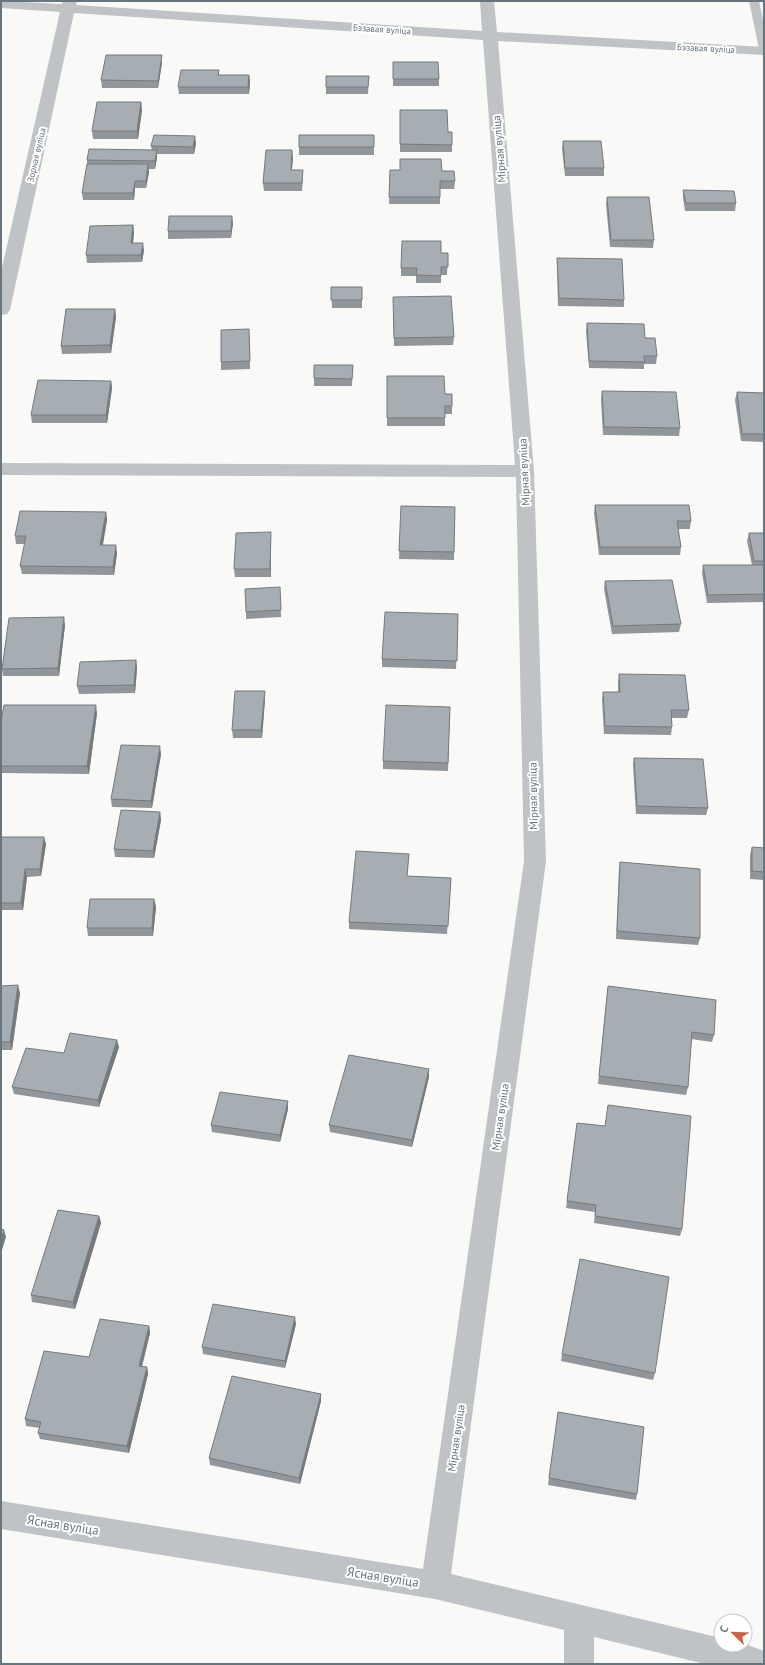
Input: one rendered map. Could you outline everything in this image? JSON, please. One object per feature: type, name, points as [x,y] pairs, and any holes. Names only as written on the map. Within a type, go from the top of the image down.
[{"type":"street","name":"Мірная вуліца","points":[[435,1585],[535,861],[525,471],[487,1]]},
{"type":"street","name":"Бэзавая вуліца","points":[[1,4],[69,4],[490,36],[764,50]]},
{"type":"street","name":"Зорная вуліца","points":[[1,310],[69,4]]},
{"type":"street","points":[[1,469],[525,471]]},
{"type":"street","name":"Ясная вуліца","points":[[1,1515],[435,1585],[738,1656],[760,1664]]},
{"type":"street","points":[[579,1619],[579,1664]]},
{"type":"lane","points":[[754,1],[764,50]]},
{"type":"building","points":[[106,55],[162,55],[158,81],[101,80]]},
{"type":"building","points":[[393,62],[438,62],[439,79],[393,79]]},
{"type":"building","points":[[181,70],[219,70],[218,75],[249,75],[248,87],[178,87]]},
{"type":"building","points":[[326,76],[369,76],[368,87],[326,87]]},
{"type":"building","points":[[97,102],[141,102],[137,131],[92,131]]},
{"type":"building","points":[[400,110],[447,110],[448,132],[452,132],[452,145],[400,144]]},
{"type":"building","points":[[154,135],[195,136],[193,147],[151,146]]},
{"type":"building","points":[[299,135],[374,135],[374,147],[299,147]]},
{"type":"building","points":[[563,141],[601,141],[604,168],[565,168]]},
{"type":"building","points":[[89,149],[157,150],[155,161],[87,160]]},
{"type":"building","points":[[266,150],[292,150],[291,170],[303,170],[302,183],[263,183]]},
{"type":"building","points":[[400,159],[441,159],[442,171],[454,171],[455,181],[440,181],[440,197],[389,197],[390,170],[400,170]]},
{"type":"building","points":[[87,164],[148,164],[146,181],[135,181],[133,193],[82,193]]},
{"type":"building","points":[[683,190],[734,191],[736,203],[686,203]]},
{"type":"building","points":[[607,197],[649,197],[654,240],[611,240]]},
{"type":"building","points":[[169,216],[232,216],[231,231],[168,231]]},
{"type":"building","points":[[133,225],[131,243],[143,243],[141,255],[86,255],[90,226]]},
{"type":"building","points":[[402,241],[441,241],[441,253],[448,253],[448,267],[441,267],[441,276],[416,275],[417,268],[401,268]]},
{"type":"building","points":[[557,258],[622,259],[624,300],[559,298]]},
{"type":"building","points":[[331,287],[362,287],[362,300],[331,300]]},
{"type":"building","points":[[451,296],[454,337],[394,338],[393,297]]},
{"type":"building","points":[[66,309],[115,309],[110,345],[61,346]]},
{"type":"building","points":[[587,323],[644,324],[645,338],[655,338],[657,356],[644,356],[645,362],[589,361]]},
{"type":"building","points":[[249,329],[250,361],[221,362],[221,330]]},
{"type":"building","points":[[314,365],[353,365],[352,379],[314,378]]},
{"type":"building","points":[[387,376],[444,376],[445,394],[452,394],[452,406],[445,406],[445,418],[387,418]]},
{"type":"building","points":[[38,380],[111,381],[106,415],[31,415]]},
{"type":"building","points":[[602,391],[676,392],[680,428],[604,427]]},
{"type":"building","points":[[737,392],[764,393],[764,434],[742,434]]},
{"type":"building","points":[[595,505],[689,505],[691,521],[677,521],[681,547],[600,547]]},
{"type":"building","points":[[401,506],[455,507],[454,552],[399,551]]},
{"type":"building","points":[[20,511],[106,512],[100,545],[116,545],[113,567],[20,566],[26,536],[15,536]]},
{"type":"building","points":[[271,532],[270,569],[234,569],[236,533]]},
{"type":"building","points":[[749,533],[764,533],[764,561],[754,561]]},
{"type":"building","points":[[703,565],[764,565],[764,594],[708,595]]},
{"type":"building","points":[[672,580],[681,624],[613,626],[605,581]]},
{"type":"building","points":[[280,587],[281,610],[246,612],[245,589]]},
{"type":"building","points":[[385,612],[458,614],[457,661],[382,659]]},
{"type":"building","points":[[64,617],[58,668],[2,669],[9,618]]},
{"type":"building","points":[[136,660],[134,685],[77,686],[80,662]]},
{"type":"building","points":[[619,674],[685,675],[689,710],[671,710],[672,727],[605,726],[603,692],[620,692]]},
{"type":"building","points":[[235,691],[265,691],[261,730],[232,730]]},
{"type":"building","points":[[4,705],[96,705],[87,766],[1,766],[1,721]]},
{"type":"building","points":[[386,705],[450,707],[448,763],[383,761]]},
{"type":"building","points":[[121,745],[160,746],[151,801],[111,799]]},
{"type":"building","points":[[634,758],[703,759],[708,808],[637,806]]},
{"type":"building","points":[[121,810],[160,812],[153,851],[114,849]]},
{"type":"building","points":[[1,837],[44,837],[40,869],[25,869],[21,903],[1,903]]},
{"type":"building","points":[[752,847],[764,848],[764,872],[752,871]]},
{"type":"building","points":[[356,851],[409,854],[407,876],[451,878],[448,926],[349,922]]},
{"type":"building","points":[[620,862],[700,869],[700,938],[617,931]]},
{"type":"building","points":[[90,899],[154,899],[152,928],[87,928]]},
{"type":"building","points":[[18,985],[10,1042],[1,1042],[1,986]]},
{"type":"building","points":[[608,986],[716,1000],[714,1035],[692,1032],[688,1087],[599,1076]]},
{"type":"building","points":[[70,1033],[117,1040],[98,1100],[12,1087],[26,1048],[64,1053]]},
{"type":"building","points":[[349,1055],[429,1069],[412,1140],[329,1125]]},
{"type":"building","points":[[220,1092],[288,1101],[280,1135],[211,1125]]},
{"type":"building","points":[[608,1105],[691,1116],[682,1229],[595,1216],[596,1205],[567,1201],[577,1123],[605,1126]]},
{"type":"building","points":[[58,1210],[99,1216],[73,1302],[31,1295]]},
{"type":"building","points":[[1,1229],[4,1230],[1,1240]]},
{"type":"building","points":[[580,1259],[669,1277],[655,1373],[562,1354]]},
{"type":"building","points":[[213,1304],[295,1317],[285,1361],[202,1347]]},
{"type":"building","points":[[100,1319],[149,1326],[139,1366],[147,1367],[127,1446],[38,1433],[41,1422],[25,1419],[44,1351],[89,1357]]},
{"type":"building","points":[[232,1376],[321,1394],[299,1478],[209,1458]]},
{"type":"building","points":[[558,1412],[644,1427],[637,1494],[549,1478]]}]
